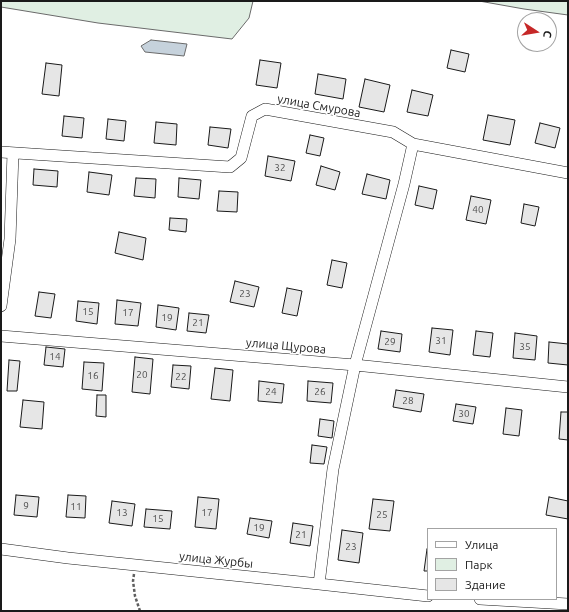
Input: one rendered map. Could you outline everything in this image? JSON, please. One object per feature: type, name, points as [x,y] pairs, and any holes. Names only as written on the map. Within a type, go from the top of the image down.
[{"type":"street","name":"улица Смурова","points":[[1,152],[230,167],[241,158],[252,116],[265,109],[393,132],[414,144],[568,172]]},
{"type":"street","points":[[319,584],[333,469],[355,365],[414,144]]},
{"type":"street","points":[[1,306],[10,239],[13,153]]},
{"type":"street","name":"улица Щурова","points":[[1,336],[355,365],[568,387]]},
{"type":"street","name":"улица Журбы","points":[[1,549],[68,558],[427,596]]},
{"type":"street","points":[[498,600],[568,604]]},
{"type":"path","points":[[135,565],[135,596],[140,611]]},
{"type":"green space","points":[[1,1],[253,1],[249,18],[232,39],[98,23],[1,7]]},
{"type":"green space","points":[[479,1],[568,1],[568,15],[557,14],[557,12],[524,9]]},
{"type":"shaded area","points":[[151,40],[187,44],[184,56],[145,52],[141,46]]},
{"type":"building","points":[[451,50],[469,54],[465,72],[447,68]]},
{"type":"building","points":[[260,60],[281,63],[277,88],[256,85]]},
{"type":"building","points":[[46,63],[62,65],[59,96],[42,94]]},
{"type":"building","points":[[318,74],[346,79],[343,99],[315,94]]},
{"type":"building","points":[[365,79],[390,85],[384,112],[359,107]]},
{"type":"building","points":[[412,90],[433,95],[428,116],[407,112]]},
{"type":"building","points":[[488,115],[515,120],[510,145],[483,140]]},
{"type":"building","points":[[64,116],[84,118],[82,138],[62,136]]},
{"type":"building","points":[[108,119],[126,121],[124,141],[106,139]]},
{"type":"building","points":[[156,122],[177,124],[176,145],[154,143]]},
{"type":"building","points":[[540,123],[560,128],[555,148],[535,143]]},
{"type":"building","points":[[210,127],[231,129],[228,148],[208,145]]},
{"type":"building","points":[[310,135],[324,138],[320,156],[306,153]]},
{"type":"building","points":[[268,156],[295,161],[291,181],[265,176]]},
{"type":"building","points":[[321,166],[340,172],[335,190],[316,185]]},
{"type":"building","points":[[34,169],[58,171],[57,187],[33,185]]},
{"type":"building","points":[[89,172],[112,175],[109,195],[87,192]]},
{"type":"building","points":[[367,174],[390,180],[386,199],[362,194]]},
{"type":"building","points":[[136,178],[156,179],[155,198],[134,196]]},
{"type":"building","points":[[179,178],[201,180],[199,199],[178,197]]},
{"type":"building","points":[[419,186],[437,190],[433,209],[415,205]]},
{"type":"building","points":[[219,191],[238,192],[237,212],[217,211]]},
{"type":"building","points":[[471,196],[491,200],[486,224],[466,220]]},
{"type":"building","points":[[524,204],[539,207],[535,226],[521,223]]},
{"type":"building","points":[[170,218],[187,219],[186,232],[169,230]]},
{"type":"building","points":[[119,232],[146,238],[143,260],[115,253]]},
{"type":"building","points":[[332,260],[347,263],[342,288],[327,285]]},
{"type":"building","points":[[235,281],[259,287],[254,307],[230,302]]},
{"type":"building","points":[[287,288],[302,291],[297,316],[282,313]]},
{"type":"building","points":[[39,292],[55,294],[51,318],[35,316]]},
{"type":"building","points":[[117,300],[141,303],[138,326],[115,324]]},
{"type":"building","points":[[78,301],[99,303],[97,324],[76,321]]},
{"type":"building","points":[[158,305],[179,308],[176,330],[156,327]]},
{"type":"building","points":[[189,313],[209,315],[206,333],[187,331]]},
{"type":"building","points":[[432,328],[453,330],[450,355],[429,352]]},
{"type":"building","points":[[381,331],[402,334],[400,352],[378,349]]},
{"type":"building","points":[[476,331],[493,333],[490,357],[473,355]]},
{"type":"building","points":[[515,333],[537,336],[535,360],[513,358]]},
{"type":"building","points":[[549,342],[568,344],[568,365],[548,363]]},
{"type":"building","points":[[46,347],[65,349],[63,367],[44,365]]},
{"type":"building","points":[[135,357],[153,359],[150,394],[132,392]]},
{"type":"building","points":[[9,360],[20,361],[17,391],[7,391]]},
{"type":"building","points":[[84,362],[104,363],[102,391],[82,389]]},
{"type":"building","points":[[173,365],[191,366],[189,389],[171,387]]},
{"type":"building","points":[[215,368],[233,370],[230,401],[211,399]]},
{"type":"building","points":[[259,381],[284,384],[282,403],[258,401]]},
{"type":"building","points":[[308,381],[333,383],[331,403],[307,401]]},
{"type":"building","points":[[396,390],[424,394],[421,412],[393,407]]},
{"type":"building","points":[[97,395],[106,395],[106,417],[96,416]]},
{"type":"building","points":[[23,400],[44,402],[42,429],[20,427]]},
{"type":"building","points":[[456,404],[476,407],[473,424],[453,421]]},
{"type":"building","points":[[506,408],[522,410],[519,436],[503,434]]},
{"type":"building","points":[[561,412],[568,412],[568,440],[559,439]]},
{"type":"building","points":[[320,419],[334,421],[332,438],[318,436]]},
{"type":"building","points":[[312,445],[327,447],[324,464],[310,463]]},
{"type":"building","points":[[16,495],[39,497],[37,517],[14,515]]},
{"type":"building","points":[[68,495],[86,496],[85,518],[66,517]]},
{"type":"building","points":[[198,497],[219,499],[216,529],[195,527]]},
{"type":"building","points":[[549,497],[568,501],[568,519],[546,515]]},
{"type":"building","points":[[373,499],[394,501],[390,531],[369,529]]},
{"type":"building","points":[[112,501],[135,504],[132,526],[109,523]]},
{"type":"building","points":[[146,509],[172,511],[170,529],[144,527]]},
{"type":"building","points":[[250,518],[272,521],[269,538],[247,534]]},
{"type":"building","points":[[293,523],[313,526],[310,546],[290,543]]},
{"type":"building","points":[[342,530],[363,533],[359,563],[338,560]]},
{"type":"building","points":[[427,549],[427,571],[424,571]]}]
